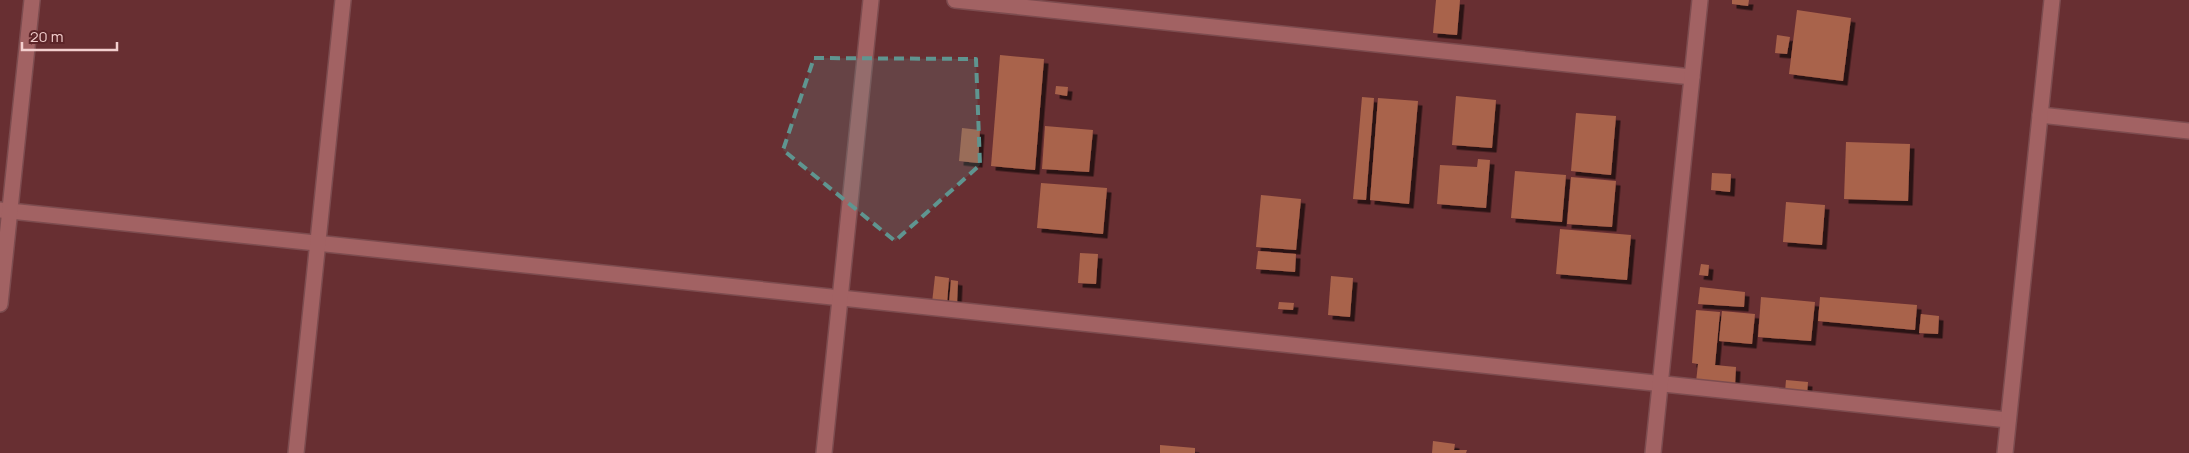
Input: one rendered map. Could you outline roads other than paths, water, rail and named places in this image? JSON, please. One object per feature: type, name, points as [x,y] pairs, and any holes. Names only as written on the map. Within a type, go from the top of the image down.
[{"type":"street","points":[[0,304],[5,211],[32,0]]},
{"type":"street","points":[[296,453],[343,0]]},
{"type":"street","points":[[824,453],[871,0]]},
{"type":"street","points":[[955,0],[1692,78]]},
{"type":"street","points":[[1653,453],[1700,0]]},
{"type":"street","points":[[2005,453],[2052,0]]},
{"type":"street","points":[[2040,115],[2189,131]]},
{"type":"street","points":[[5,211],[2008,420]]}]
